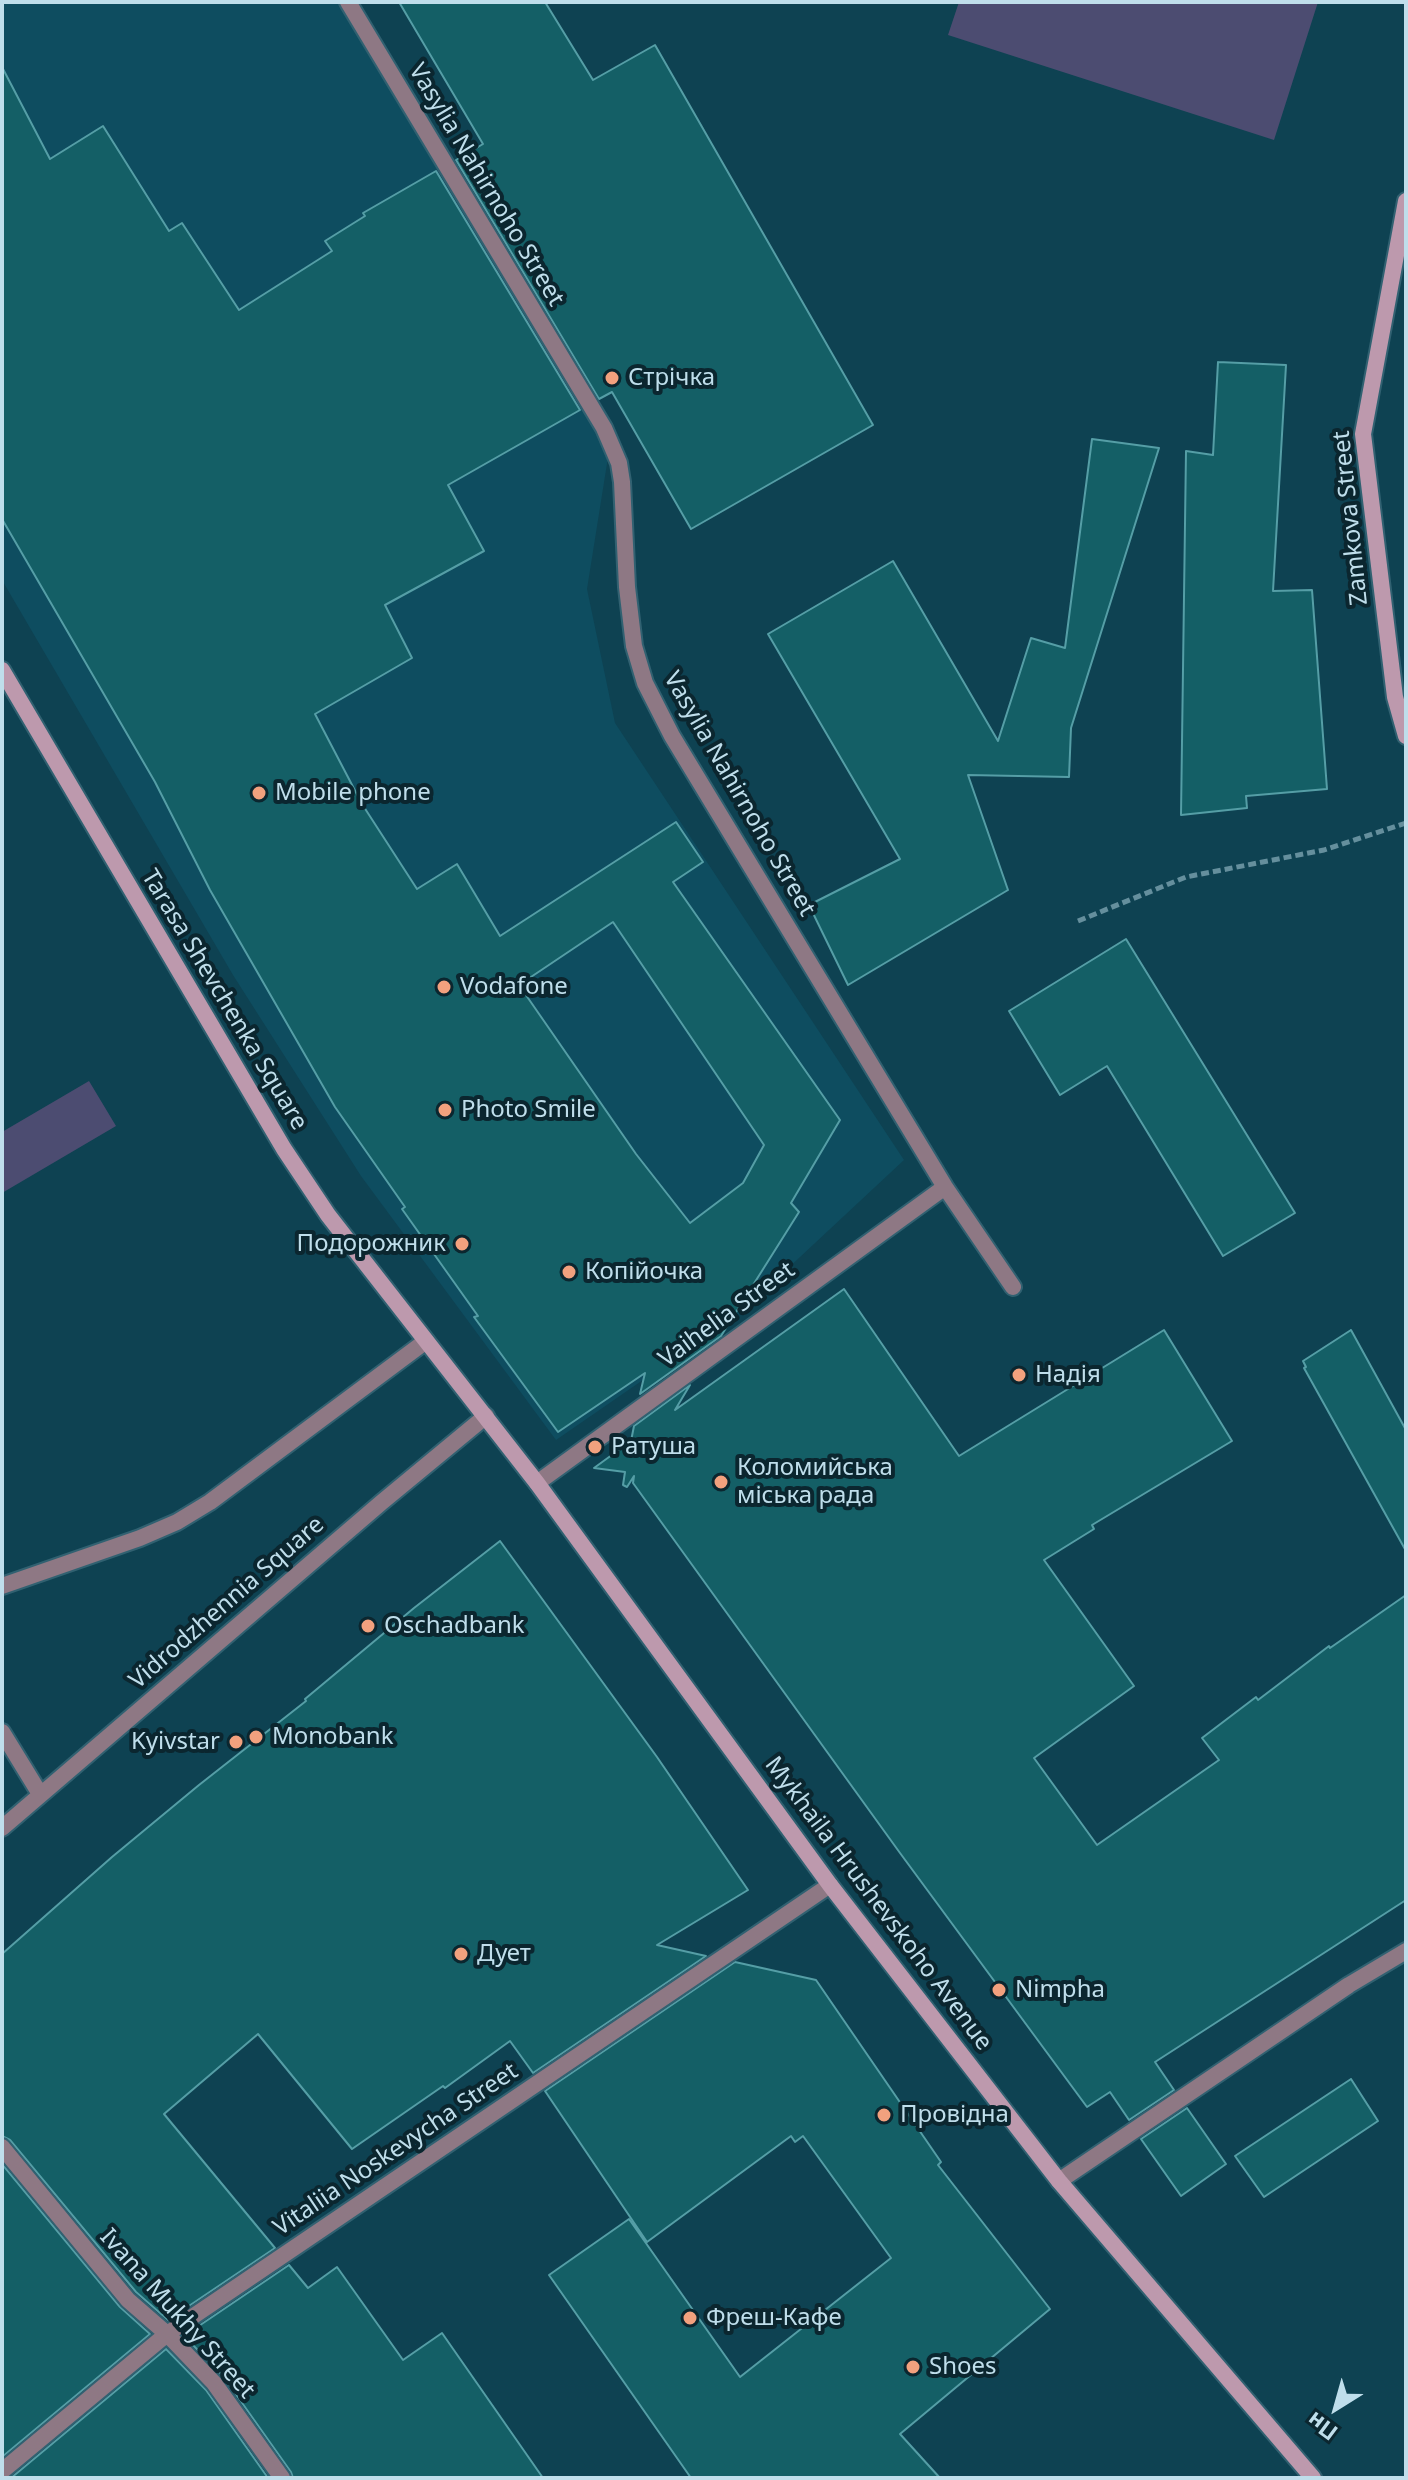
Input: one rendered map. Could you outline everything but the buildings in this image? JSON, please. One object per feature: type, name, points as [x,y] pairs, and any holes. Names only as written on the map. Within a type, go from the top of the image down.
[{"type":"main road","name":"Zamkova Street","points":[[1406,201],[1363,434],[1395,697],[1406,736]]},
{"type":"main road","name":"Tarasa Shevchenka Square","points":[[2,670],[284,1149],[328,1215],[426,1341]]},
{"type":"main road","name":"Mykhaila Hrushevskoho Avenue","points":[[426,1341],[537,1483],[830,1885],[1059,2181],[1313,2478]]},
{"type":"street","name":"Vasylia Nahirnoho Street","points":[[348,2],[604,428],[619,463],[622,482],[627,587],[634,646],[645,683],[672,736],[945,1187],[1013,1287]]},
{"type":"street","name":"Vaihelia Street","points":[[537,1483],[945,1187]]},
{"type":"street","points":[[2,1586],[177,1522],[210,1502],[426,1341]]},
{"type":"street","name":"Vidrodzhennia Square","points":[[2,1828],[486,1416]]},
{"type":"street","points":[[2,1732],[40,1794]]},
{"type":"street","name":"Vitaliia Noskevycha Street","points":[[2,2471],[167,2334],[830,1885]]},
{"type":"street","points":[[1059,2181],[1349,1985],[1406,1951]]},
{"type":"street","name":"Ivana Mukhy Street","points":[[2,2147],[128,2300],[167,2334],[214,2383],[282,2478]]},
{"type":"path","points":[[1078,921],[1186,877],[1324,850],[1406,823]]},
{"type":"shaded area","points":[[2,2],[340,2],[609,451],[587,589],[615,723],[904,1160],[740,1313],[556,1440],[361,1176],[233,975],[2,580]]},
{"type":"shaded area","points":[[959,2],[1318,2],[1274,140],[948,35]]},
{"type":"shaded area","points":[[89,1081],[116,1126],[2,1193],[2,1132]]},
{"type":"place","name":"Стрічка","points":[[612,378]]},
{"type":"place","name":"Mobile phone","points":[[259,793]]},
{"type":"place","name":"Vodafone","points":[[444,987]]},
{"type":"place","name":"Photo Smile","points":[[445,1110]]},
{"type":"place","name":"Подорожник","points":[[462,1244]]},
{"type":"place","name":"Копійочка","points":[[569,1272]]},
{"type":"place","name":"Надія","points":[[1019,1375]]},
{"type":"place","name":"Ратуша","points":[[595,1447]]},
{"type":"place","name":"Коломийська міська рада","points":[[721,1482]]},
{"type":"place","name":"Oschadbank","points":[[368,1626]]},
{"type":"place","name":"Monobank","points":[[256,1737]]},
{"type":"place","name":"Kyivstar","points":[[236,1742]]},
{"type":"place","name":"Дует","points":[[461,1954]]},
{"type":"place","name":"Nimpha","points":[[999,1990]]},
{"type":"place","name":"Провідна","points":[[884,2115]]},
{"type":"place","name":"Фреш-Кафе","points":[[690,2318]]},
{"type":"place","name":"Shoes","points":[[913,2367]]}]
